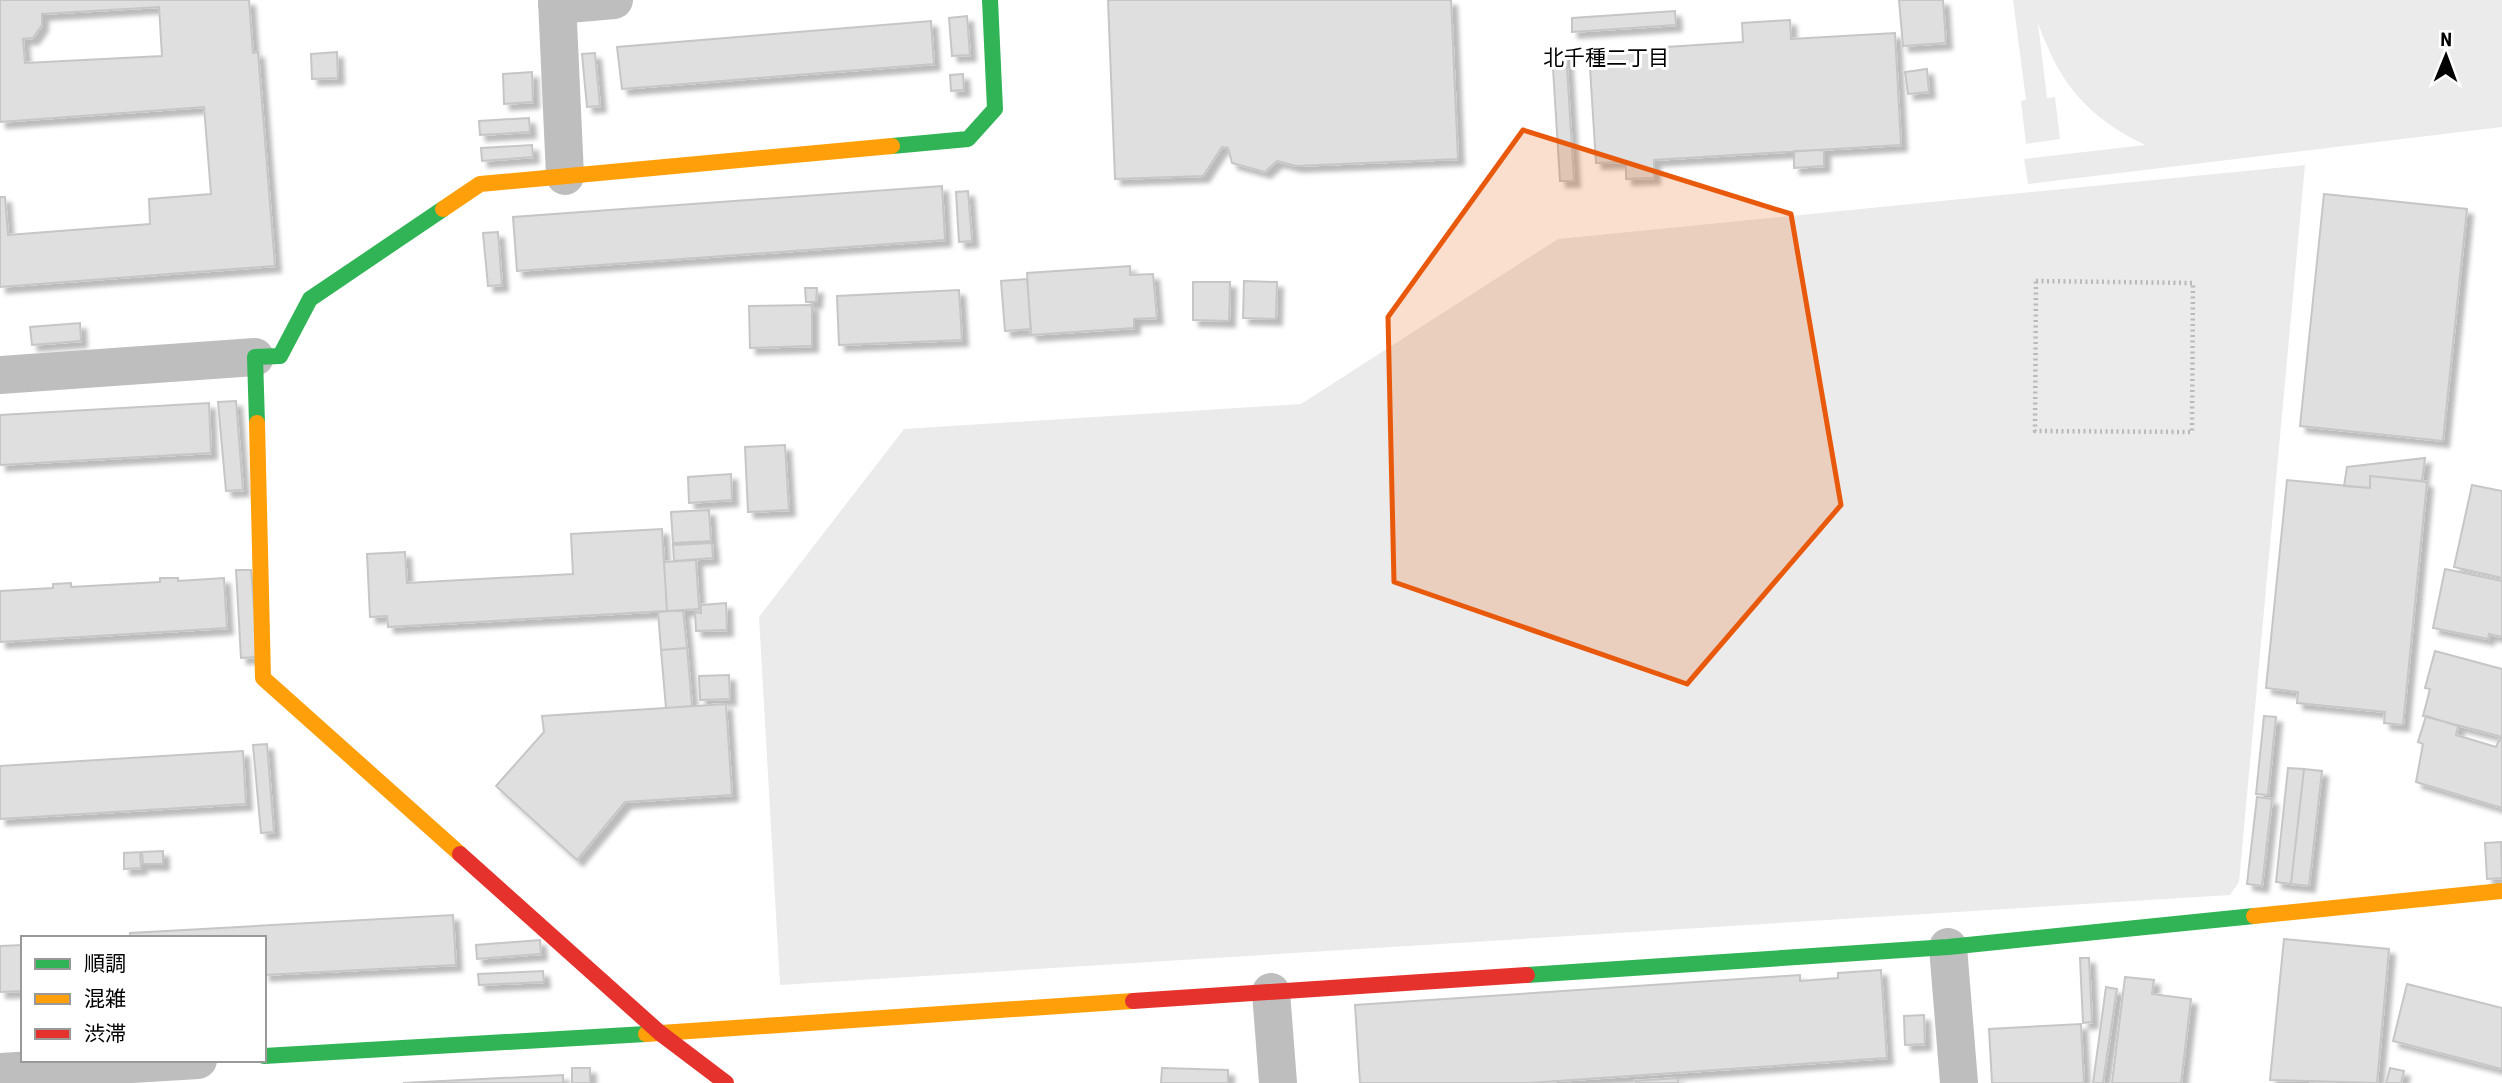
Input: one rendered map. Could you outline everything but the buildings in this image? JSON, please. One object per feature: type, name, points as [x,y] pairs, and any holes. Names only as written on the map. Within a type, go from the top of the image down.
[{"type":"street","points":[[565,176],[557,3],[614,0]]},
{"type":"street","points":[[0,375],[281,356],[310,299],[480,184],[968,139],[995,109],[990,0]]},
{"type":"street","points":[[255,358],[264,678],[660,1033],[726,1083]]},
{"type":"street","points":[[266,1056],[660,1033],[1948,947],[2502,891]]},
{"type":"street","points":[[1948,947],[1959,1083]]},
{"type":"street","points":[[1271,992],[1278,1083]]},
{"type":"street","points":[[0,1072],[165,1062]]},
{"type":"path","points":[[2036,281],[2193,283],[2192,432],[2035,431],[2036,281]]},
{"type":"highlighted area","points":[[1523,130],[1791,214],[1841,505],[1687,684],[1394,582],[1388,317]]},
{"type":"shaded area","points":[[2013,0],[2502,0],[2502,127],[2028,184],[2024,159],[2145,145],[2106,122],[2078,96],[2056,64],[2038,23],[2047,98],[2055,97],[2060,139],[2026,144],[2021,101],[2026,100]]},
{"type":"shaded area","points":[[2305,165],[2239,882],[2230,895],[780,985],[759,617],[904,429],[1301,404],[1558,239]]},
{"type":"traffic: fast","points":[[892,146],[968,139],[995,109],[990,0]]},
{"type":"traffic: fast","points":[[257,423],[255,357],[280,356],[310,299],[443,209]]},
{"type":"traffic: fast","points":[[1527,975],[1948,947],[2254,916]]},
{"type":"traffic: fast","points":[[266,1056],[646,1034]]},
{"type":"traffic: slow","points":[[443,209],[480,184],[892,146]]},
{"type":"traffic: slow","points":[[257,423],[263,678],[460,854]]},
{"type":"traffic: slow","points":[[2254,916],[2502,891]]},
{"type":"traffic: slow","points":[[646,1034],[1133,1001]]},
{"type":"traffic: jam","points":[[460,854],[660,1033],[726,1083]]},
{"type":"traffic: jam","points":[[1133,1001],[1527,975]]},
{"type":"district","name":"北千種二丁目","points":[[1606,58]]}]
